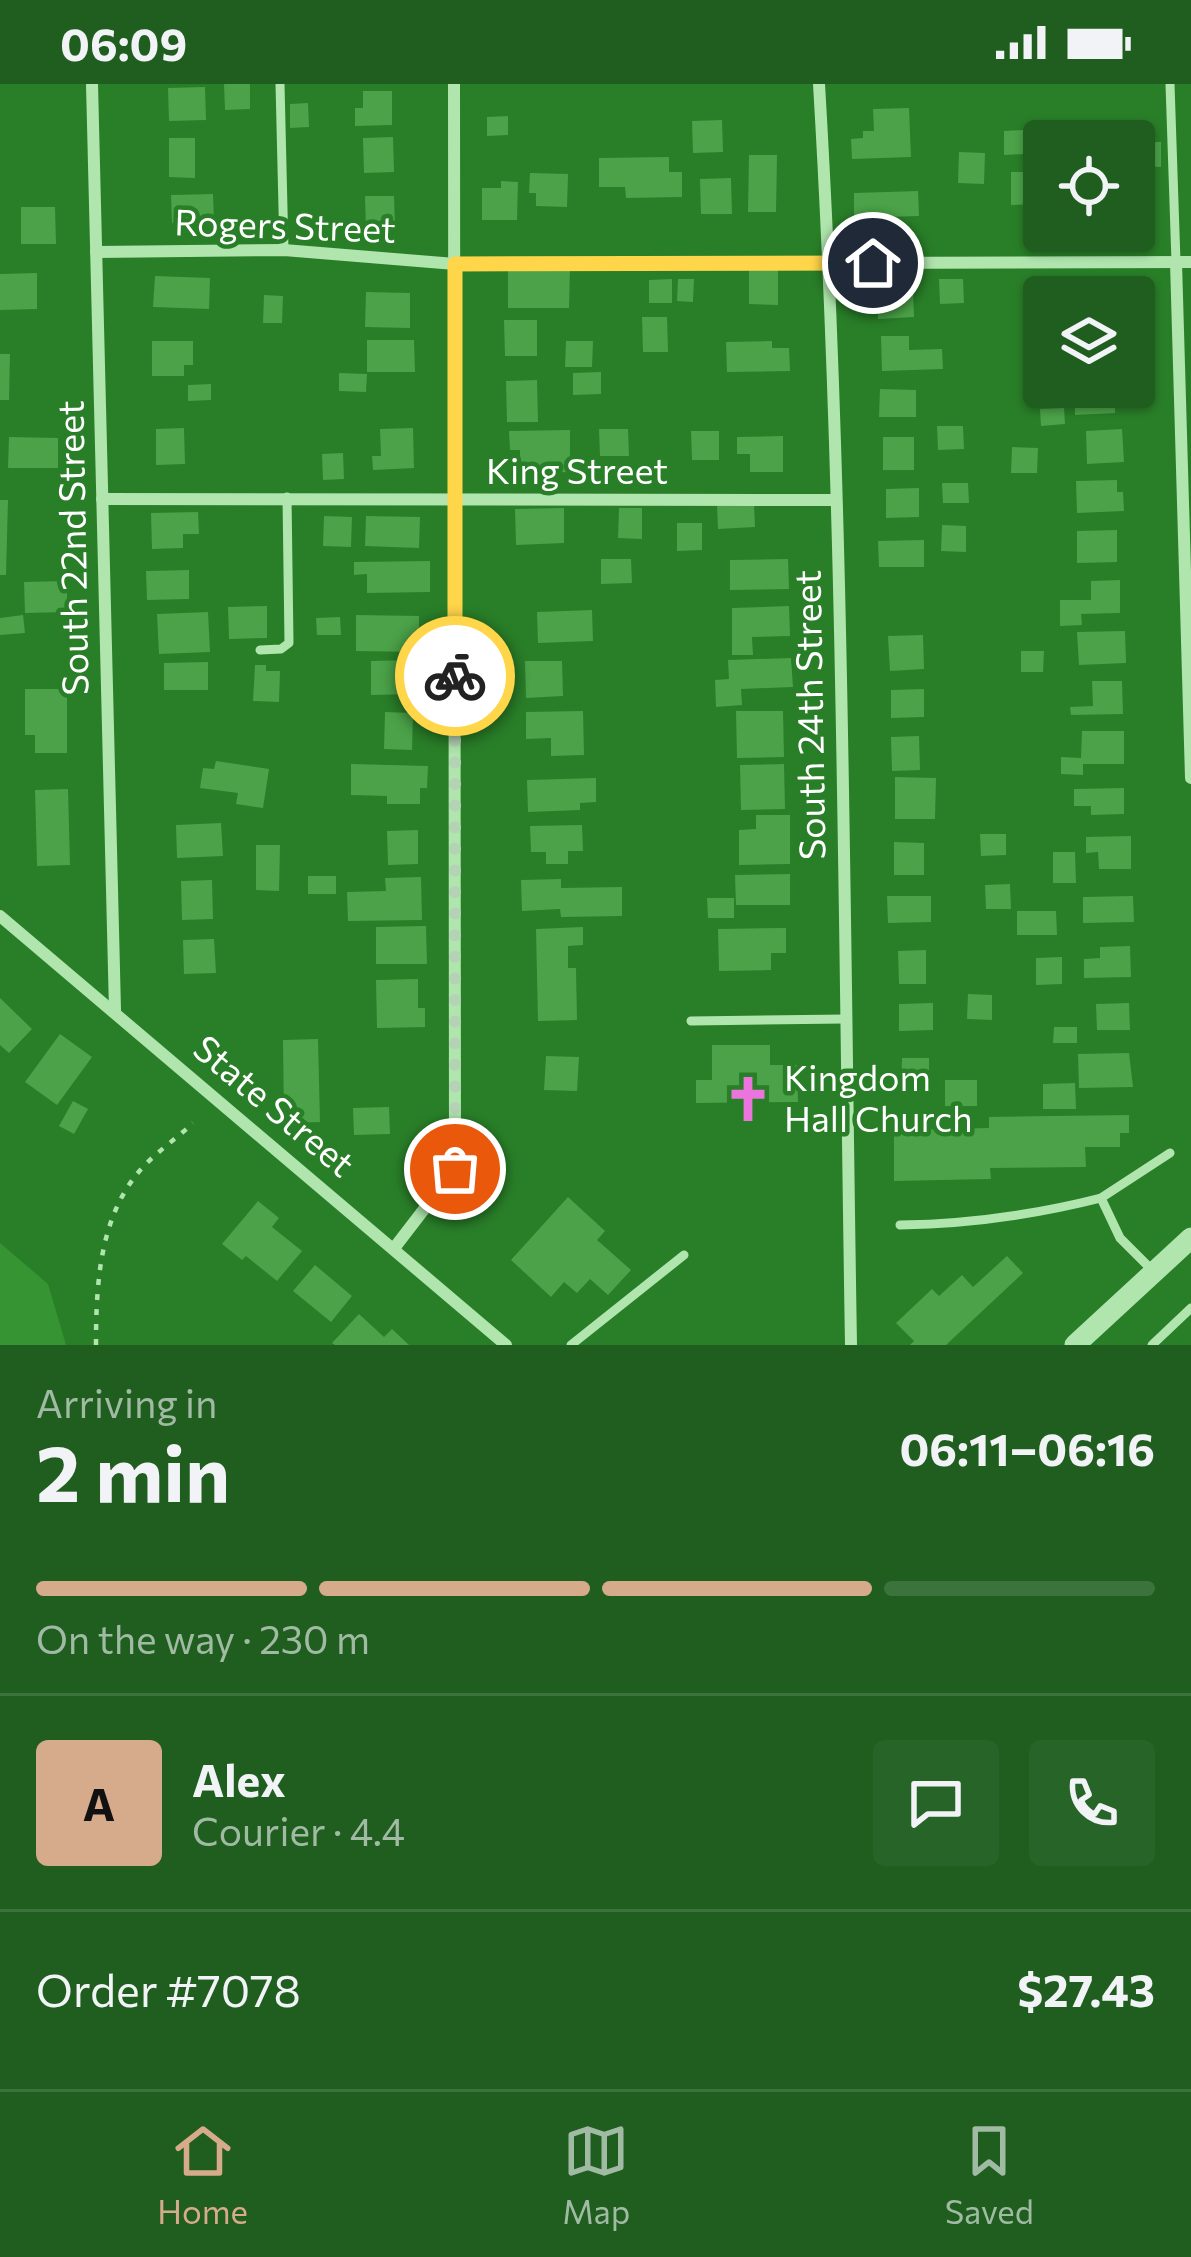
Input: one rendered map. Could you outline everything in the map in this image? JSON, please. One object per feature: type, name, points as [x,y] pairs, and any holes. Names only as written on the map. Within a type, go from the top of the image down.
[{"type":"street","name":"South 22nd Street","points":[[92,84],[115,1010]]},
{"type":"street","points":[[395,1247],[455,1169],[454,84]]},
{"type":"street","name":"South 24th Street","points":[[819,84],[830,263],[851,1345]]},
{"type":"street","name":"Rogers Street","points":[[96,252],[284,250],[455,264],[1184,262]]},
{"type":"street","points":[[1184,262],[1191,778]]},
{"type":"street","name":"King Street","points":[[102,499],[836,500]]},
{"type":"street","name":"State Street","points":[[0,916],[506,1345]]},
{"type":"street","points":[[1079,1344],[1191,1238]]},
{"type":"lane","points":[[280,84],[284,250]]},
{"type":"lane","points":[[1170,84],[1184,262]]},
{"type":"lane","points":[[260,650],[280,649],[289,643],[287,497]]},
{"type":"lane","points":[[691,1022],[845,1019]]},
{"type":"lane","points":[[900,1225],[1032,1215],[1101,1198],[1170,1153]]},
{"type":"lane","points":[[1101,1198],[1120,1238],[1154,1272]]},
{"type":"lane","points":[[571,1345],[684,1255]]},
{"type":"lane","points":[[1152,1345],[1191,1307]]},
{"type":"path","points":[[96,1345],[96,1299],[106,1232],[136,1175],[193,1123]]},
{"type":"green space","points":[[0,1243],[48,1284],[66,1345],[0,1345]]},
{"type":"building","points":[[224,84],[250,84],[250,109],[225,110]]},
{"type":"building","points":[[205,87],[206,120],[169,121],[168,88]]},
{"type":"building","points":[[363,91],[392,91],[392,125],[355,126],[355,108],[363,108]]},
{"type":"building","points":[[308,103],[309,127],[290,128],[290,104]]},
{"type":"building","points":[[909,108],[911,157],[852,159],[851,139],[863,138],[863,131],[874,131],[873,109]]},
{"type":"building","points":[[508,116],[508,135],[487,136],[487,117]]},
{"type":"building","points":[[722,120],[723,152],[693,153],[692,121]]},
{"type":"building","points":[[1023,130],[1023,154],[1004,155],[1004,131]]},
{"type":"building","points":[[393,137],[394,172],[364,173],[363,138]]},
{"type":"building","points":[[169,138],[195,138],[195,178],[169,177]]},
{"type":"building","points":[[1155,142],[1161,142],[1161,167],[1155,167]]},
{"type":"building","points":[[959,152],[985,153],[984,184],[958,183]]},
{"type":"building","points":[[749,155],[777,155],[776,212],[748,212]]},
{"type":"building","points":[[669,157],[669,172],[682,172],[682,197],[626,198],[625,187],[599,187],[599,158]]},
{"type":"building","points":[[1011,172],[1023,172],[1023,205],[1011,205]]},
{"type":"building","points":[[530,173],[568,174],[567,207],[536,206],[536,193],[529,193]]},
{"type":"building","points":[[731,178],[732,214],[701,214],[700,179]]},
{"type":"building","points":[[501,181],[518,182],[517,220],[482,220],[482,188],[501,188]]},
{"type":"building","points":[[918,191],[919,216],[854,218],[854,193]]},
{"type":"building","points":[[213,194],[214,222],[172,223],[171,195]]},
{"type":"building","points":[[365,196],[394,196],[395,228],[366,229]]},
{"type":"building","points":[[21,207],[55,207],[56,244],[21,244]]},
{"type":"building","points":[[508,268],[570,269],[569,308],[508,308]]},
{"type":"building","points":[[749,268],[778,269],[778,305],[749,304]]},
{"type":"building","points":[[37,273],[37,309],[0,310],[0,274]]},
{"type":"building","points":[[155,276],[210,278],[209,309],[153,307]]},
{"type":"building","points":[[672,279],[672,303],[649,303],[649,280]]},
{"type":"building","points":[[678,279],[694,279],[693,302],[677,301]]},
{"type":"building","points":[[939,279],[963,279],[964,303],[940,304]]},
{"type":"building","points":[[913,290],[914,317],[878,319],[877,291]]},
{"type":"building","points":[[366,292],[410,293],[410,328],[365,327]]},
{"type":"building","points":[[264,295],[283,296],[282,323],[263,323]]},
{"type":"building","points":[[642,317],[667,317],[668,352],[643,352]]},
{"type":"building","points":[[504,320],[537,320],[537,356],[505,356]]},
{"type":"building","points":[[881,336],[909,336],[909,350],[942,349],[943,369],[882,371]]},
{"type":"building","points":[[367,340],[414,340],[415,372],[367,372]]},
{"type":"building","points":[[152,341],[193,341],[193,365],[184,365],[184,376],[152,376]]},
{"type":"building","points":[[566,341],[593,341],[592,367],[565,367]]},
{"type":"building","points":[[772,341],[772,348],[789,348],[790,371],[727,372],[726,342]]},
{"type":"building","points":[[0,354],[10,354],[9,400],[0,400]]},
{"type":"building","points":[[601,372],[601,394],[573,395],[573,373]]},
{"type":"building","points":[[339,373],[367,374],[366,392],[339,391]]},
{"type":"building","points":[[537,380],[538,422],[507,422],[506,381]]},
{"type":"building","points":[[211,384],[211,400],[188,401],[188,385]]},
{"type":"building","points":[[880,389],[916,390],[916,417],[879,417]]},
{"type":"building","points":[[1064,408],[1065,424],[1041,426],[1040,409]]},
{"type":"building","points":[[1075,408],[1115,408],[1115,413],[1075,415]]},
{"type":"building","points":[[937,426],[963,426],[964,449],[938,450]]},
{"type":"building","points":[[184,428],[185,464],[156,465],[156,429]]},
{"type":"building","points":[[413,428],[414,468],[373,470],[372,456],[381,456],[380,429]]},
{"type":"building","points":[[599,429],[628,429],[629,456],[600,456]]},
{"type":"building","points":[[1122,429],[1124,462],[1087,464],[1086,431]]},
{"type":"building","points":[[570,430],[570,472],[520,473],[520,450],[510,450],[509,431]]},
{"type":"building","points":[[691,431],[719,431],[719,460],[692,460]]},
{"type":"building","points":[[783,436],[783,472],[750,472],[750,454],[737,454],[737,437]]},
{"type":"building","points":[[9,437],[58,438],[58,468],[8,468]]},
{"type":"building","points":[[883,437],[914,437],[914,470],[883,470]]},
{"type":"building","points":[[1012,447],[1038,448],[1037,473],[1011,473]]},
{"type":"building","points":[[343,453],[344,479],[323,480],[322,454]]},
{"type":"building","points":[[1117,480],[1124,511],[1077,513],[1076,481]]},
{"type":"building","points":[[942,483],[968,483],[969,503],[943,503]]},
{"type":"building","points":[[919,488],[919,517],[886,518],[886,489]]},
{"type":"building","points":[[0,500],[8,500],[6,575],[0,575]]},
{"type":"building","points":[[754,503],[755,527],[718,529],[717,505]]},
{"type":"building","points":[[564,508],[564,543],[516,545],[515,509]]},
{"type":"building","points":[[619,508],[642,508],[642,539],[618,538]]},
{"type":"building","points":[[198,512],[199,534],[183,534],[183,548],[152,549],[151,513]]},
{"type":"building","points":[[324,516],[352,517],[351,547],[323,546]]},
{"type":"building","points":[[366,516],[420,517],[419,548],[365,546]]},
{"type":"building","points":[[677,523],[702,523],[702,550],[677,551]]},
{"type":"building","points":[[942,525],[966,526],[966,552],[941,551]]},
{"type":"building","points":[[1117,530],[1117,562],[1077,563],[1077,531]]},
{"type":"building","points":[[924,540],[924,567],[879,567],[878,541]]},
{"type":"building","points":[[601,559],[631,559],[632,583],[601,584]]},
{"type":"building","points":[[788,559],[789,589],[730,590],[730,560]]},
{"type":"building","points":[[430,561],[430,592],[367,593],[367,574],[354,575],[354,562]]},
{"type":"building","points":[[189,570],[189,599],[147,600],[146,571]]},
{"type":"building","points":[[1120,580],[1120,613],[1081,614],[1082,625],[1060,626],[1060,600],[1091,600],[1091,581]]},
{"type":"building","points":[[67,581],[67,612],[25,613],[24,582]]},
{"type":"building","points":[[267,606],[267,638],[229,639],[228,607]]},
{"type":"building","points":[[789,606],[790,636],[752,637],[753,655],[732,655],[732,608]]},
{"type":"building","points":[[592,610],[593,641],[538,643],[537,612]]},
{"type":"building","points":[[208,612],[210,652],[159,654],[157,614]]},
{"type":"building","points":[[23,615],[25,633],[0,635],[0,618]]},
{"type":"building","points":[[356,615],[419,616],[419,652],[356,651]]},
{"type":"building","points":[[340,617],[341,635],[317,635],[316,618]]},
{"type":"building","points":[[1125,631],[1126,663],[1079,665],[1077,632]]},
{"type":"building","points":[[923,635],[924,669],[890,671],[888,636]]},
{"type":"building","points":[[1021,651],[1044,651],[1043,672],[1021,672]]},
{"type":"building","points":[[791,658],[793,687],[741,689],[742,705],[716,707],[715,680],[729,679],[728,660]]},
{"type":"building","points":[[415,660],[415,694],[371,695],[371,661]]},
{"type":"building","points":[[525,661],[562,661],[563,696],[526,698]]},
{"type":"building","points":[[208,662],[208,690],[164,690],[164,663]]},
{"type":"building","points":[[255,665],[280,671],[279,702],[253,701]]},
{"type":"building","points":[[1092,681],[1122,681],[1123,714],[1071,715],[1070,707],[1093,706]]},
{"type":"building","points":[[25,689],[67,689],[67,753],[35,753],[35,735],[25,735]]},
{"type":"building","points":[[924,689],[924,717],[891,718],[891,690]]},
{"type":"building","points":[[583,711],[584,755],[551,756],[551,738],[526,739],[526,712]]},
{"type":"building","points":[[736,711],[783,711],[784,757],[737,758]]},
{"type":"building","points":[[385,712],[413,713],[412,750],[384,749]]},
{"type":"building","points":[[1082,731],[1124,731],[1124,764],[1083,764],[1083,775],[1061,774],[1061,757],[1081,758]]},
{"type":"building","points":[[919,736],[920,770],[892,771],[891,737]]},
{"type":"building","points":[[216,761],[269,769],[263,808],[236,804],[238,793],[200,788],[203,768],[214,769]]},
{"type":"building","points":[[351,764],[428,766],[420,804],[387,804],[387,796],[351,795]]},
{"type":"building","points":[[784,764],[785,809],[741,810],[740,765]]},
{"type":"building","points":[[895,777],[936,778],[935,819],[895,819]]},
{"type":"building","points":[[596,778],[596,802],[580,803],[580,810],[528,812],[527,780]]},
{"type":"building","points":[[1124,788],[1124,814],[1091,815],[1091,806],[1074,806],[1074,789]]},
{"type":"building","points":[[68,789],[70,865],[37,866],[35,790]]},
{"type":"building","points":[[756,815],[790,815],[790,864],[739,865],[739,830],[756,829]]},
{"type":"building","points":[[221,823],[223,856],[177,858],[176,825]]},
{"type":"building","points":[[582,825],[583,851],[568,851],[568,864],[546,864],[546,852],[531,852],[530,826]]},
{"type":"building","points":[[418,830],[418,864],[388,865],[387,831]]},
{"type":"building","points":[[980,834],[1006,834],[1006,855],[981,856]]},
{"type":"building","points":[[1131,836],[1131,869],[1099,869],[1098,852],[1086,853],[1086,837]]},
{"type":"building","points":[[894,842],[924,843],[924,875],[894,875]]},
{"type":"building","points":[[256,845],[280,845],[279,891],[256,890]]},
{"type":"building","points":[[1053,852],[1075,852],[1076,883],[1053,883]]},
{"type":"building","points":[[790,874],[790,905],[736,905],[735,875]]},
{"type":"building","points":[[308,876],[336,876],[336,894],[308,894]]},
{"type":"building","points":[[421,877],[422,920],[348,921],[347,892],[386,891],[385,878]]},
{"type":"building","points":[[561,879],[561,888],[622,887],[622,916],[561,917],[560,909],[522,911],[521,880]]},
{"type":"building","points":[[212,880],[213,919],[182,920],[181,881]]},
{"type":"building","points":[[1010,884],[1011,909],[986,909],[985,885]]},
{"type":"building","points":[[887,896],[931,896],[931,922],[888,923]]},
{"type":"building","points":[[1133,896],[1134,922],[1083,923],[1083,897]]},
{"type":"building","points":[[707,898],[734,898],[734,918],[708,918]]},
{"type":"building","points":[[1017,911],[1056,911],[1057,935],[1017,935]]},
{"type":"building","points":[[426,926],[427,964],[376,964],[376,927]]},
{"type":"building","points":[[583,927],[583,945],[568,946],[568,968],[576,968],[577,1020],[538,1021],[536,929]]},
{"type":"building","points":[[786,928],[786,953],[771,953],[771,970],[719,971],[718,929]]},
{"type":"building","points":[[214,939],[216,973],[184,974],[183,940]]},
{"type":"building","points":[[1130,946],[1131,977],[1084,978],[1084,959],[1100,958],[1100,947]]},
{"type":"building","points":[[926,950],[926,984],[899,984],[898,951]]},
{"type":"building","points":[[1062,957],[1062,984],[1036,985],[1036,958]]},
{"type":"building","points":[[418,979],[418,1008],[425,1008],[425,1027],[377,1028],[376,980]]},
{"type":"building","points":[[968,994],[992,995],[992,1020],[967,1019]]},
{"type":"building","points":[[0,998],[32,1029],[9,1053],[0,1045]]},
{"type":"building","points":[[933,1003],[933,1030],[899,1031],[899,1004]]},
{"type":"building","points":[[1129,1003],[1130,1030],[1097,1030],[1096,1004]]},
{"type":"building","points":[[1054,1027],[1077,1027],[1077,1043],[1053,1043]]},
{"type":"building","points":[[60,1034],[92,1057],[57,1105],[25,1082]]},
{"type":"building","points":[[318,1039],[320,1122],[284,1123],[283,1040]]},
{"type":"building","points":[[712,1045],[770,1045],[770,1065],[797,1065],[798,1102],[696,1103],[696,1080],[712,1080]]},
{"type":"building","points":[[1129,1053],[1133,1087],[1079,1088],[1078,1054]]},
{"type":"building","points":[[546,1056],[579,1057],[577,1091],[544,1090]]},
{"type":"building","points":[[902,1058],[929,1058],[929,1091],[901,1091]]},
{"type":"building","points":[[945,1080],[977,1080],[977,1106],[945,1106]]},
{"type":"building","points":[[1075,1083],[1076,1109],[1043,1109],[1043,1084]]},
{"type":"building","points":[[73,1101],[88,1109],[74,1134],[59,1126]]},
{"type":"building","points":[[389,1107],[390,1134],[354,1135],[353,1108]]},
{"type":"building","points":[[1129,1115],[1129,1133],[1120,1133],[1120,1147],[1085,1147],[1086,1167],[990,1168],[991,1179],[894,1181],[894,1130],[989,1128],[989,1117]]},
{"type":"building","points":[[568,1197],[605,1231],[597,1240],[631,1270],[608,1295],[590,1279],[577,1293],[564,1282],[551,1297],[511,1260]]},
{"type":"building","points":[[258,1201],[279,1218],[272,1227],[302,1251],[277,1281],[222,1244]]},
{"type":"building","points":[[1007,1256],[1023,1273],[946,1345],[910,1345],[914,1341],[896,1323],[932,1289],[939,1296],[962,1275],[973,1287]]},
{"type":"building","points":[[315,1265],[352,1296],[331,1322],[293,1291]]},
{"type":"building","points":[[359,1314],[384,1337],[392,1329],[409,1345],[332,1343]]},
{"type":"way so far","points":[[455,676],[455,1169]]},
{"type":"place","name":"Kingdom Hall Church","points":[[748,1099]]},
{"type":"route","points":[[455,676],[455,264],[873,263]]}]
